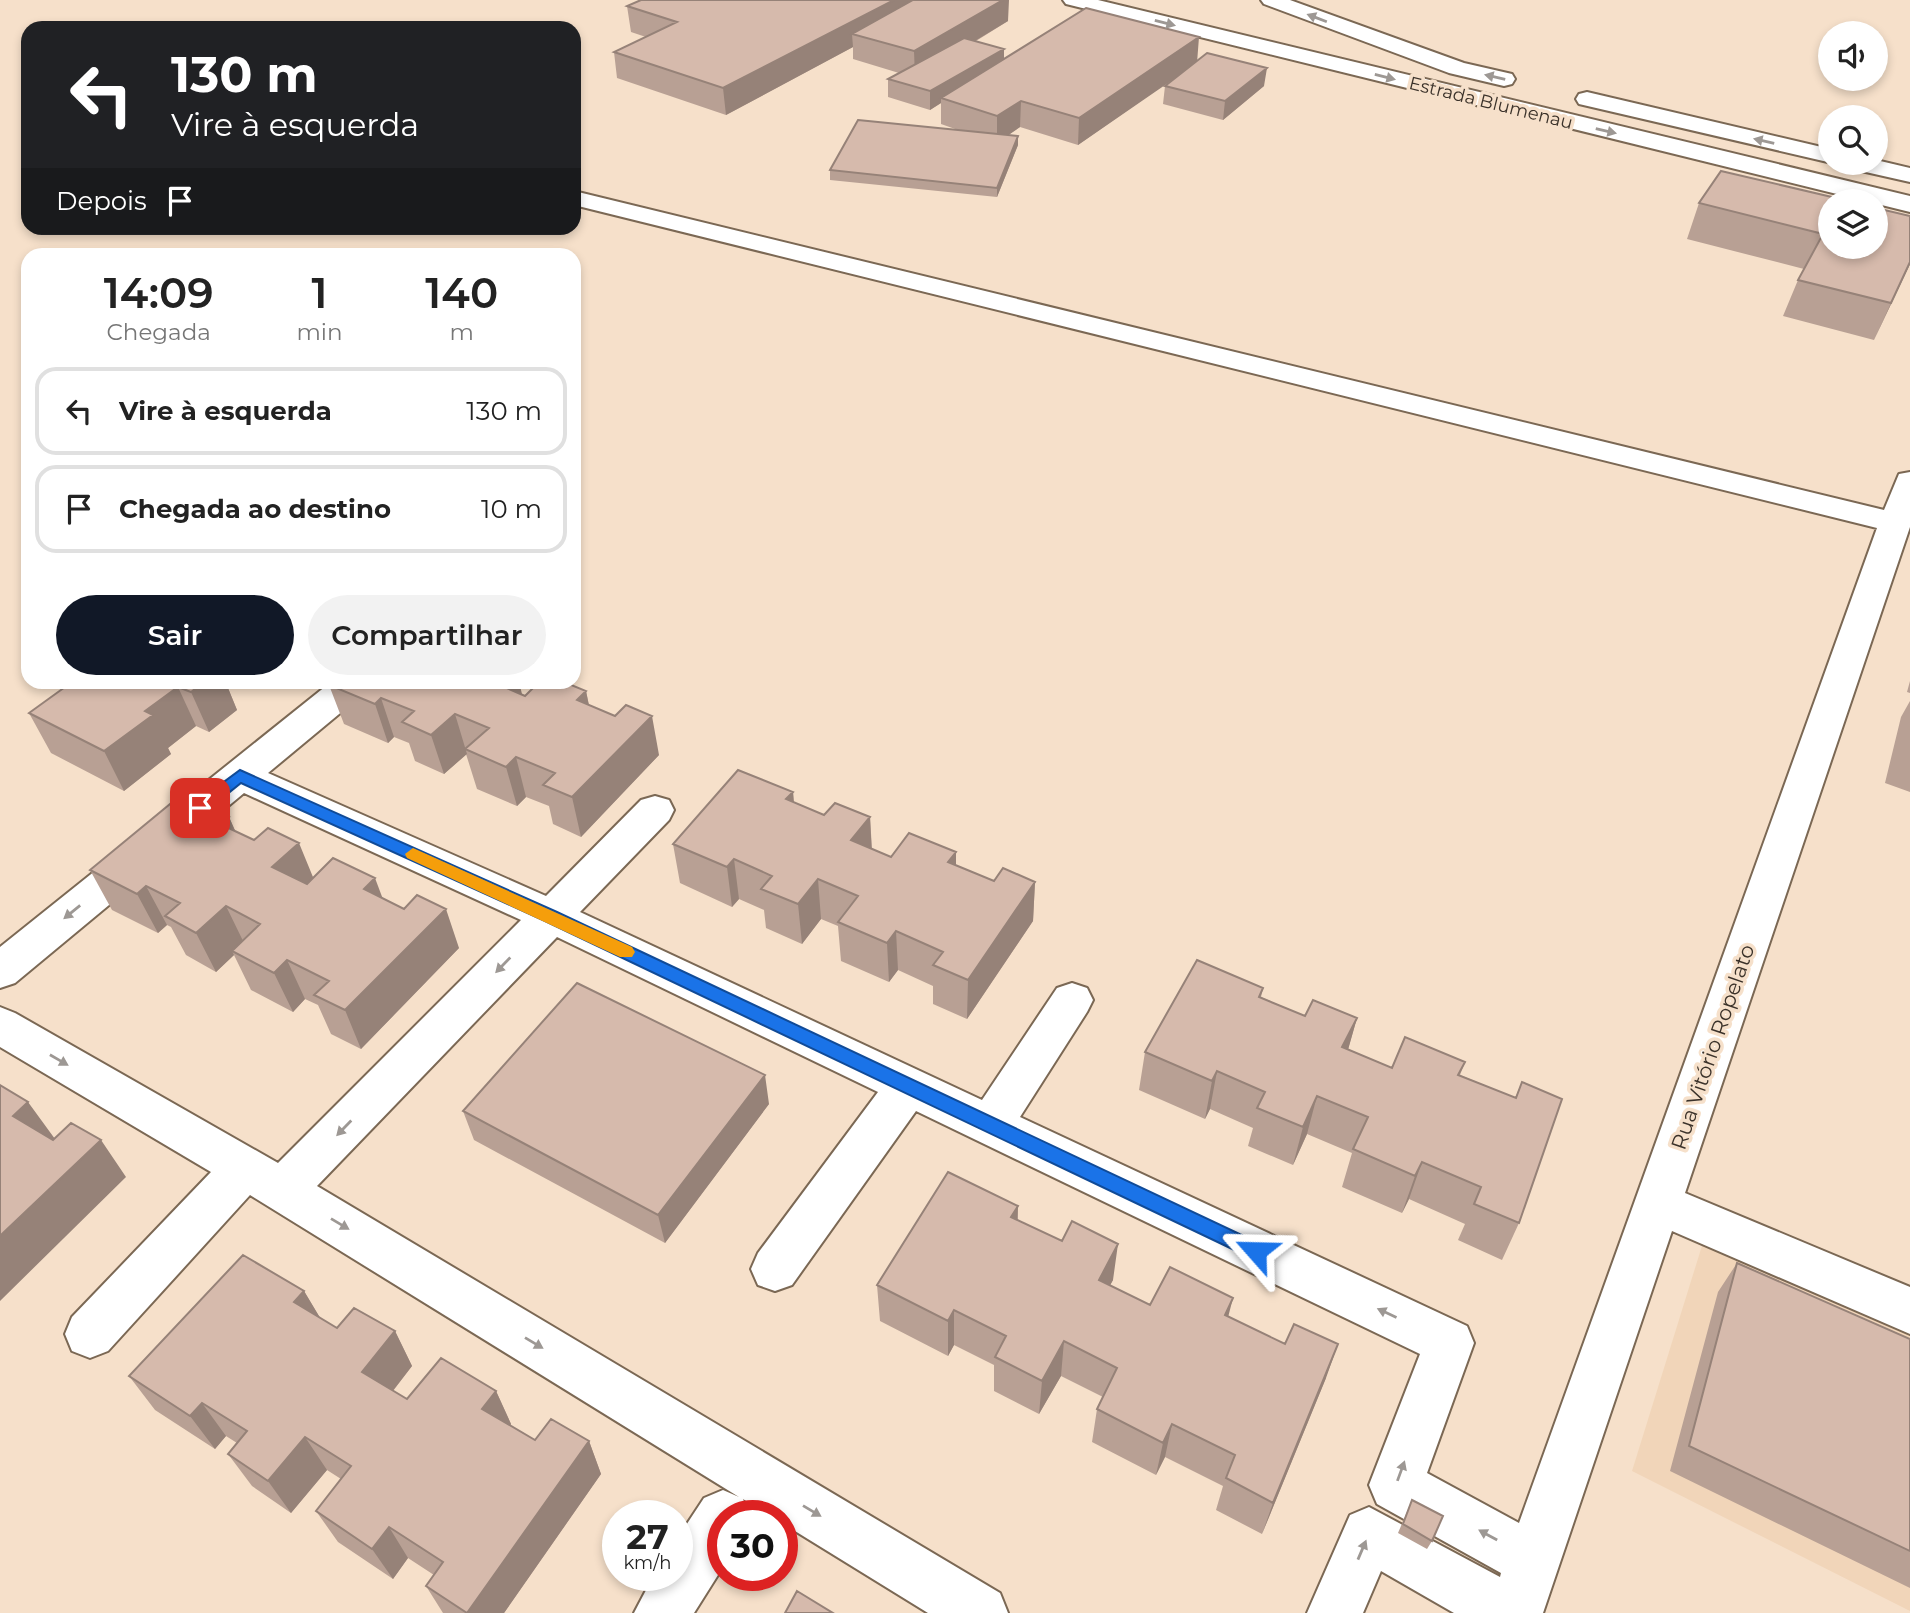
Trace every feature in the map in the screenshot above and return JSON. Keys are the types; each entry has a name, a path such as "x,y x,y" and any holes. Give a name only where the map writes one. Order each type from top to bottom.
{"street":[{"name":"Estrada Blumenau","path":"1073,0 1106,3 1910,204"},
{"name":"Estrada Blumenau","path":"1271,0 1457,68 1524,84"},
{"name":"Estrada Blumenau","path":"1564,93 1818,153"},
{"path":"1888,170 1910,175"},
{"path":"581,200 1896,523"},
{"name":"Rua Vitório Ropelato","path":"1512,1613 1533,1560 1910,481"},
{"path":"0,971 346,689"},
{"path":"240,776 551,916 1449,1343 1396,1485 1533,1560"},
{"path":"90,1334 551,916 655,810"},
{"path":"990,1125 1072,1000"},
{"path":"0,1025 264,1179 729,1500"},
{"path":"775,1269 909,1086"},
{"path":"1658,1203 1910,1311"},
{"path":"798,1532 980,1613"},
{"path":"1335,1613 1369,1534 1512,1613"},
{"path":"662,1613 707,1542"}],"shaded area":[{"path":"1705,1236 1910,1328 1910,1611 1632,1471"}],"building":[{"path":"641,0 894,0 723,88 614,52 677,22 627,6"},
{"path":"913,0 1003,0 914,51 852,34"},
{"path":"1086,8 1199,37 1079,118 1021,101 997,116 941,98"},
{"path":"964,38 1004,49 930,91 888,79"},
{"path":"1207,53 1267,68 1225,101 1165,86"},
{"path":"858,120 1018,136 997,188 830,170"},
{"path":"1721,171 1818,194 1818,233 1699,203"},
{"path":"1888,211 1910,216 1910,262 1891,303 1798,280 1818,243 1818,259 1888,259"},
{"path":"62,689 175,689 145,711 153,715 104,751 29,713"},
{"path":"339,689 509,689 525,696 532,689 581,689 586,691 577,700 615,716 626,705 652,716 572,797 543,785 555,773 516,757 506,767 465,749 489,728 455,714 431,735 402,722 414,711 381,698 375,704"},
{"path":"738,770 793,792 786,799 824,815 835,803 870,817 851,840 891,857 909,833 956,852 948,862 994,881 1003,868 1035,882 968,980 933,965 943,952 896,931 887,943 838,922 858,896 818,879 798,904 761,889 772,876 734,859 727,867 673,844"},
{"path":"181,795 229,817 220,824 254,840 268,828 299,843 272,867 307,884 333,858 375,878 364,889 404,909 417,895 446,909 345,1010 314,995 329,981 287,960 274,973 232,951 260,924 226,906 196,933 165,916 180,903 146,886 137,894 90,870"},
{"path":"1197,960 1263,988 1259,997 1305,1016 1313,1000 1357,1018 1342,1047 1392,1068 1405,1037 1465,1062 1458,1075 1516,1098 1522,1082 1562,1099 1519,1223 1474,1204 1481,1187 1422,1162 1415,1176 1353,1149 1368,1117 1317,1096 1303,1127 1257,1108 1265,1092 1217,1071 1212,1081 1145,1052"},
{"path":"577,983 765,1075 658,1215 463,1111"},
{"path":"0,1085 28,1102 13,1116 53,1140 71,1123 101,1140 0,1236"},
{"path":"948,1172 1018,1206 1011,1217 1062,1241 1072,1221 1118,1244 1099,1280 1150,1305 1170,1267 1233,1298 1225,1315 1285,1344 1294,1324 1338,1344 1273,1503 1226,1478 1235,1455 1172,1424 1163,1443 1097,1409 1117,1368 1064,1341 1042,1381 995,1357 1006,1336 954,1310 948,1321 877,1285"},
{"path":"243,1255 304,1291 294,1302 337,1328 354,1308 395,1331 362,1372 407,1399 441,1358 496,1391 482,1409 535,1440 551,1419 589,1441 467,1613 426,1586 443,1562 389,1527 372,1549 316,1511 351,1466 305,1437 268,1481 228,1454 247,1431 202,1403 190,1416 129,1376"},
{"path":"1737,1263 1910,1339 1910,1551 1689,1446"},
{"path":"1412,1500 1443,1516 1432,1541 1403,1524"},
{"path":"797,1591 833,1613 785,1613"}],"slow traffic":[{"path":"413,854 626,952"}],"route":[{"path":"200,808 240,776 551,916 1256,1251"}]}
